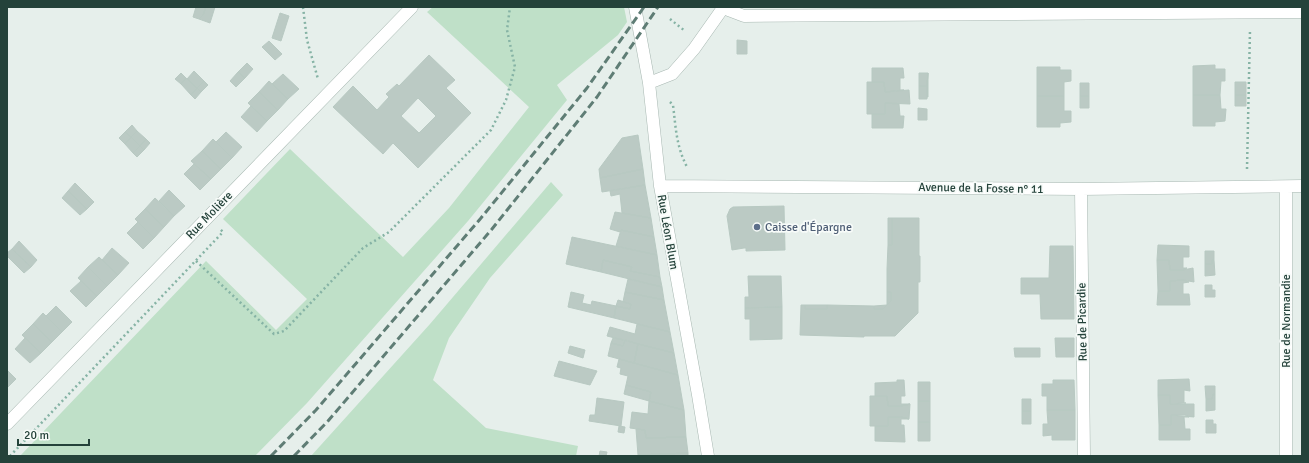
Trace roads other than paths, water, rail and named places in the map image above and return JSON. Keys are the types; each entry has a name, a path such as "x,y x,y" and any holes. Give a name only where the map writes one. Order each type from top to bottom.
{"street":[{"name":"Rue Molière","path":"7,424 412,7"},
{"name":"Rue Léon Blum","path":"635,7 649,83 660,186 708,456"},
{"path":"649,83 672,74 694,49 723,7 744,16 1302,12"},
{"name":"Avenue de la Fosse n° 11","path":"660,186 1081,189 1302,186"},
{"name":"Rue de Normandie","path":"1286,187 1286,456"},
{"name":"Rue de Picardie","path":"1081,189 1084,456"}],"railway":[{"path":"271,456 316,410 481,218 587,88 644,7"},
{"path":"294,456 328,421 492,229 597,97 658,7"}],"place":[{"name":"Caisse d'Épargne","path":"757,227"}]}
